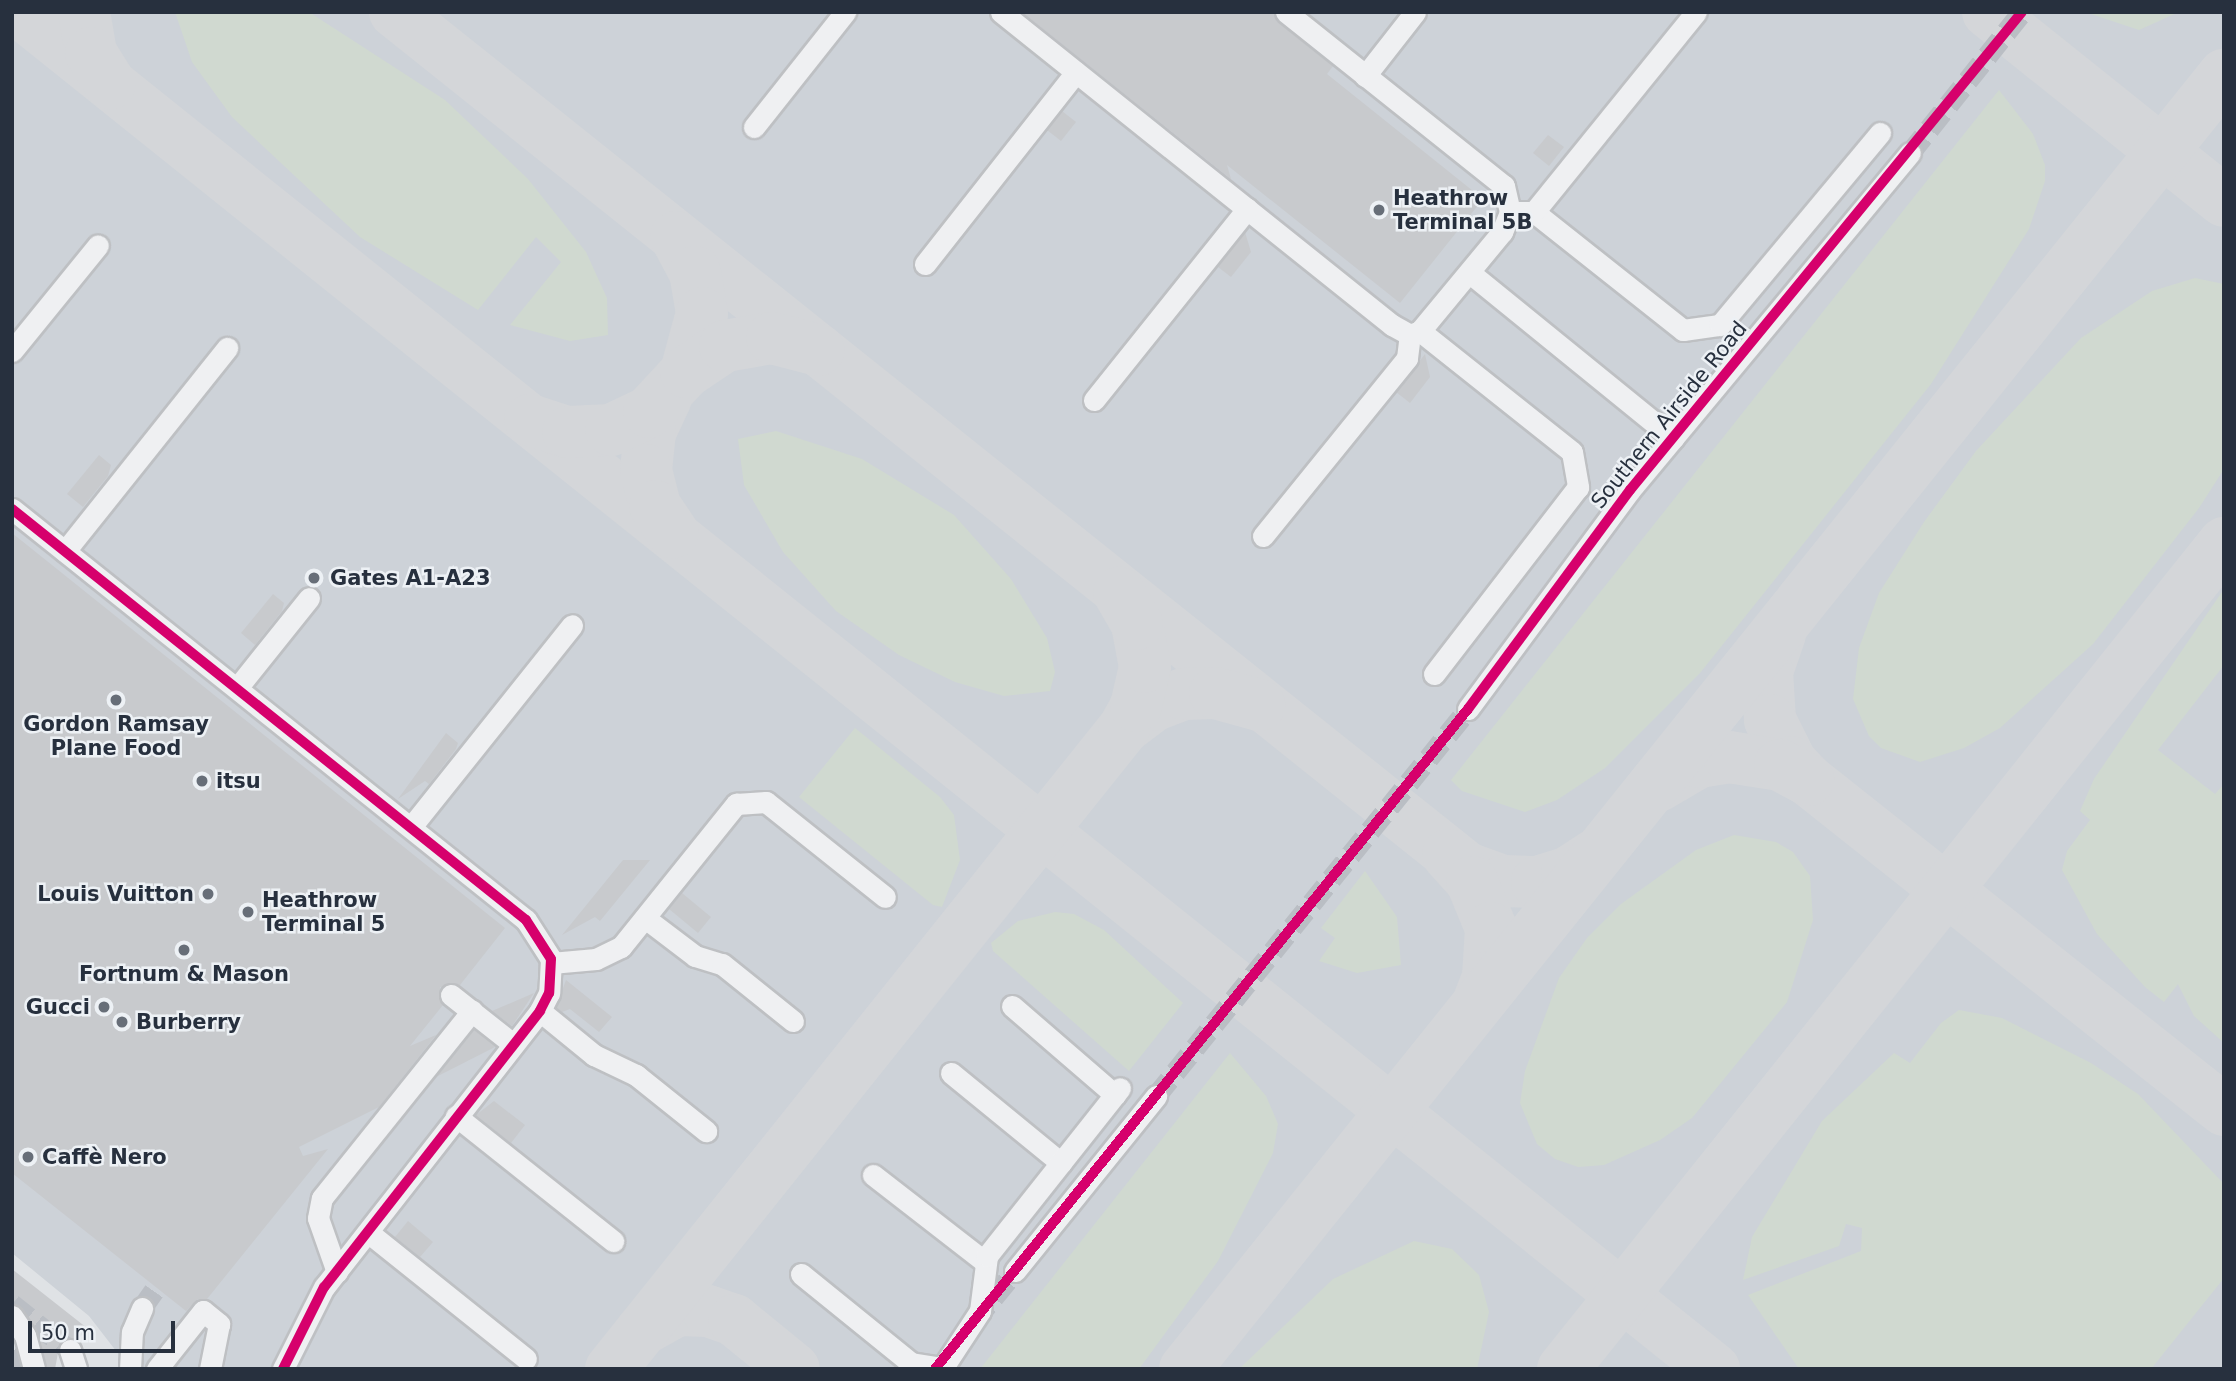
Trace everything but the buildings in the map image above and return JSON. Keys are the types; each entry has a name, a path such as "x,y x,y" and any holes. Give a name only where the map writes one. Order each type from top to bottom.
{"street":[{"path":"754,127 845,12"},
{"path":"1002,12 1247,209 1572,452 1578,487 1434,674"},
{"path":"1263,536 1407,358 1415,333 1470,273 1502,232 1510,212 1504,186 1286,12"},
{"path":"1365,76 1415,12"},
{"path":"1534,212 1696,12"},
{"path":"925,264 1076,72"},
{"path":"1510,212 1534,212 1682,330 1720,325 1880,133"},
{"name":"Southern Airside Road","path":"1468,709 1673,438 1910,153"},
{"path":"1094,400 1247,209"},
{"path":"12,351 98,245"},
{"path":"1470,273 1673,438"},
{"path":"65,551 227,348"},
{"path":"12,509 532,925 551,963 550,993 540,1011 456,1116 310,1308 283,1369"},
{"path":"237,688 309,598"},
{"path":"411,827 572,625"},
{"path":"551,963 612,954 645,918 736,804 766,802 885,898"},
{"path":"645,918 695,956 722,964 793,1021"},
{"path":"451,995 513,1044"},
{"path":"801,1274 911,1363 943,1368 980,1311 985,1262 1117,1091 1012,1006"},
{"path":"337,1272 318,1218 322,1198 472,1011"},
{"path":"540,1011 594,1055 636,1075 706,1131"},
{"path":"951,1073 1061,1163"},
{"path":"1015,1272 1156,1096"},
{"path":"456,1116 613,1241"},
{"path":"873,1175 985,1262"},
{"path":"369,1233 526,1359"},
{"path":"130,1369 132,1332 142,1308"},
{"path":"157,1369 203,1311 219,1324 210,1369"},
{"path":"12,1316 25,1335 32,1369 12,1364"}],"shaded area":[{"path":"12,12 2224,12 2224,1369 130,1369 89,1316 12,1253"},
{"path":"175,12 312,14 445,100 528,179 586,252 607,298 608,335 570,341 510,325 561,262 536,237 478,310 360,237 232,117 192,62"},
{"path":"2085,12 2179,12 2139,30"},
{"path":"1999,90 2033,134 2045,165 2045,181 2029,229 1931,384 1700,673 1605,768 1557,800 1525,812 1462,791 1451,780"},
{"path":"2195,278 2224,284 2224,469 2199,508 2093,644 2000,728 1964,748 1920,762 1881,748 1869,736 1853,699 1859,648 1879,593 1924,522 1976,451 2081,338 2152,291"},
{"path":"776,431 862,459 954,515 1011,579 1047,638 1055,672 1050,691 1004,696 955,682 899,655 836,611 783,552 744,485 738,439"},
{"path":"2224,589 2224,665 2158,750 2215,794 2224,784 2224,1043 2194,1016 2178,984 2164,1002 2145,987 2097,934 2062,870 2067,851 2090,820 2080,811 2094,779"},
{"path":"855,728 940,797 954,815 960,860 942,907 933,905 799,797"},
{"path":"1734,835 1776,842 1793,852 1810,876 1813,920 1787,1002 1692,1118 1660,1140 1604,1165 1578,1167 1555,1159 1537,1144 1520,1103 1525,1071 1559,978 1587,938 1621,904 1696,850"},
{"path":"1365,871 1397,917 1401,965 1357,973 1319,961 1335,938 1321,928"},
{"path":"1055,912 1074,914 1104,930 1183,1003 1129,1071 993,951 991,943 1018,921"},
{"path":"1959,1010 2002,1018 2091,1063 2138,1094 2224,1184 2224,1278 2151,1369 1799,1369 1748,1295 1861,1251 1862,1228 1846,1224 1839,1246 1743,1280 1752,1237 1822,1121 1894,1053 1910,1063 1941,1023"},
{"path":"1230,1053 1266,1096 1278,1124 1273,1153 1218,1261 1139,1369 980,1369"},
{"path":"1414,1241 1452,1249 1479,1275 1489,1312 1477,1369 1239,1369 1333,1279"}],"taxiway":[{"path":"20,12 1714,1369"},
{"path":"84,12 91,53 110,83"},
{"path":"395,12 1467,868 1503,881 1537,882 1567,873 1595,855"},
{"path":"1988,12 2224,201"},
{"path":"1185,1369 2224,75"},
{"path":"676,237 695,272 702,313 686,372"},
{"path":"530,420 568,432 611,430 649,412 686,372 725,346 772,338 818,350"},
{"path":"666,398 650,432 646,470 655,506 673,533"},
{"path":"1563,1369 2224,543"},
{"path":"611,1369 1124,728 1136,706 1145,667 1137,624 1119,593"},
{"path":"1780,634 1767,671 1770,720 1791,762 1808,780 2224,1110"},
{"path":"1124,728 1155,705 1184,694 1215,693 1259,705"},
{"path":"1658,786 1699,762 1729,757 1780,765 1808,780"},
{"path":"1448,855 1472,882 1491,928 1488,977 1479,1001"},
{"path":"642,1330 678,1310 708,1311 734,1320 794,1369"}],"tunnel":[{"path":"1910,153 2022,12"},
{"path":"1156,1096 1468,709"},
{"path":"974,1321 1015,1271"},
{"path":"142,1308 154,1291"},
{"path":"12,1304 70,1350"},
{"path":"12,1352 32,1369"}],"cycle path":[{"path":"935,1369 1468,709 1630,490 2022,12"},
{"path":"12,509 526,920 551,959 549,993 540,1011 324,1287 283,1369"}],"place":[{"name":"Heathrow Terminal 5B","path":"1379,210"},
{"name":"Gates A1-A23","path":"314,578"},
{"name":"Gordon Ramsay Plane Food","path":"116,700"},
{"name":"itsu","path":"202,781"},
{"name":"Louis Vuitton","path":"208,894"},
{"name":"Heathrow Terminal 5","path":"248,912"},
{"name":"Fortnum & Mason","path":"184,950"},
{"name":"Gucci","path":"104,1007"},
{"name":"Burberry","path":"122,1022"},
{"name":"Caffè Nero","path":"28,1157"}]}
